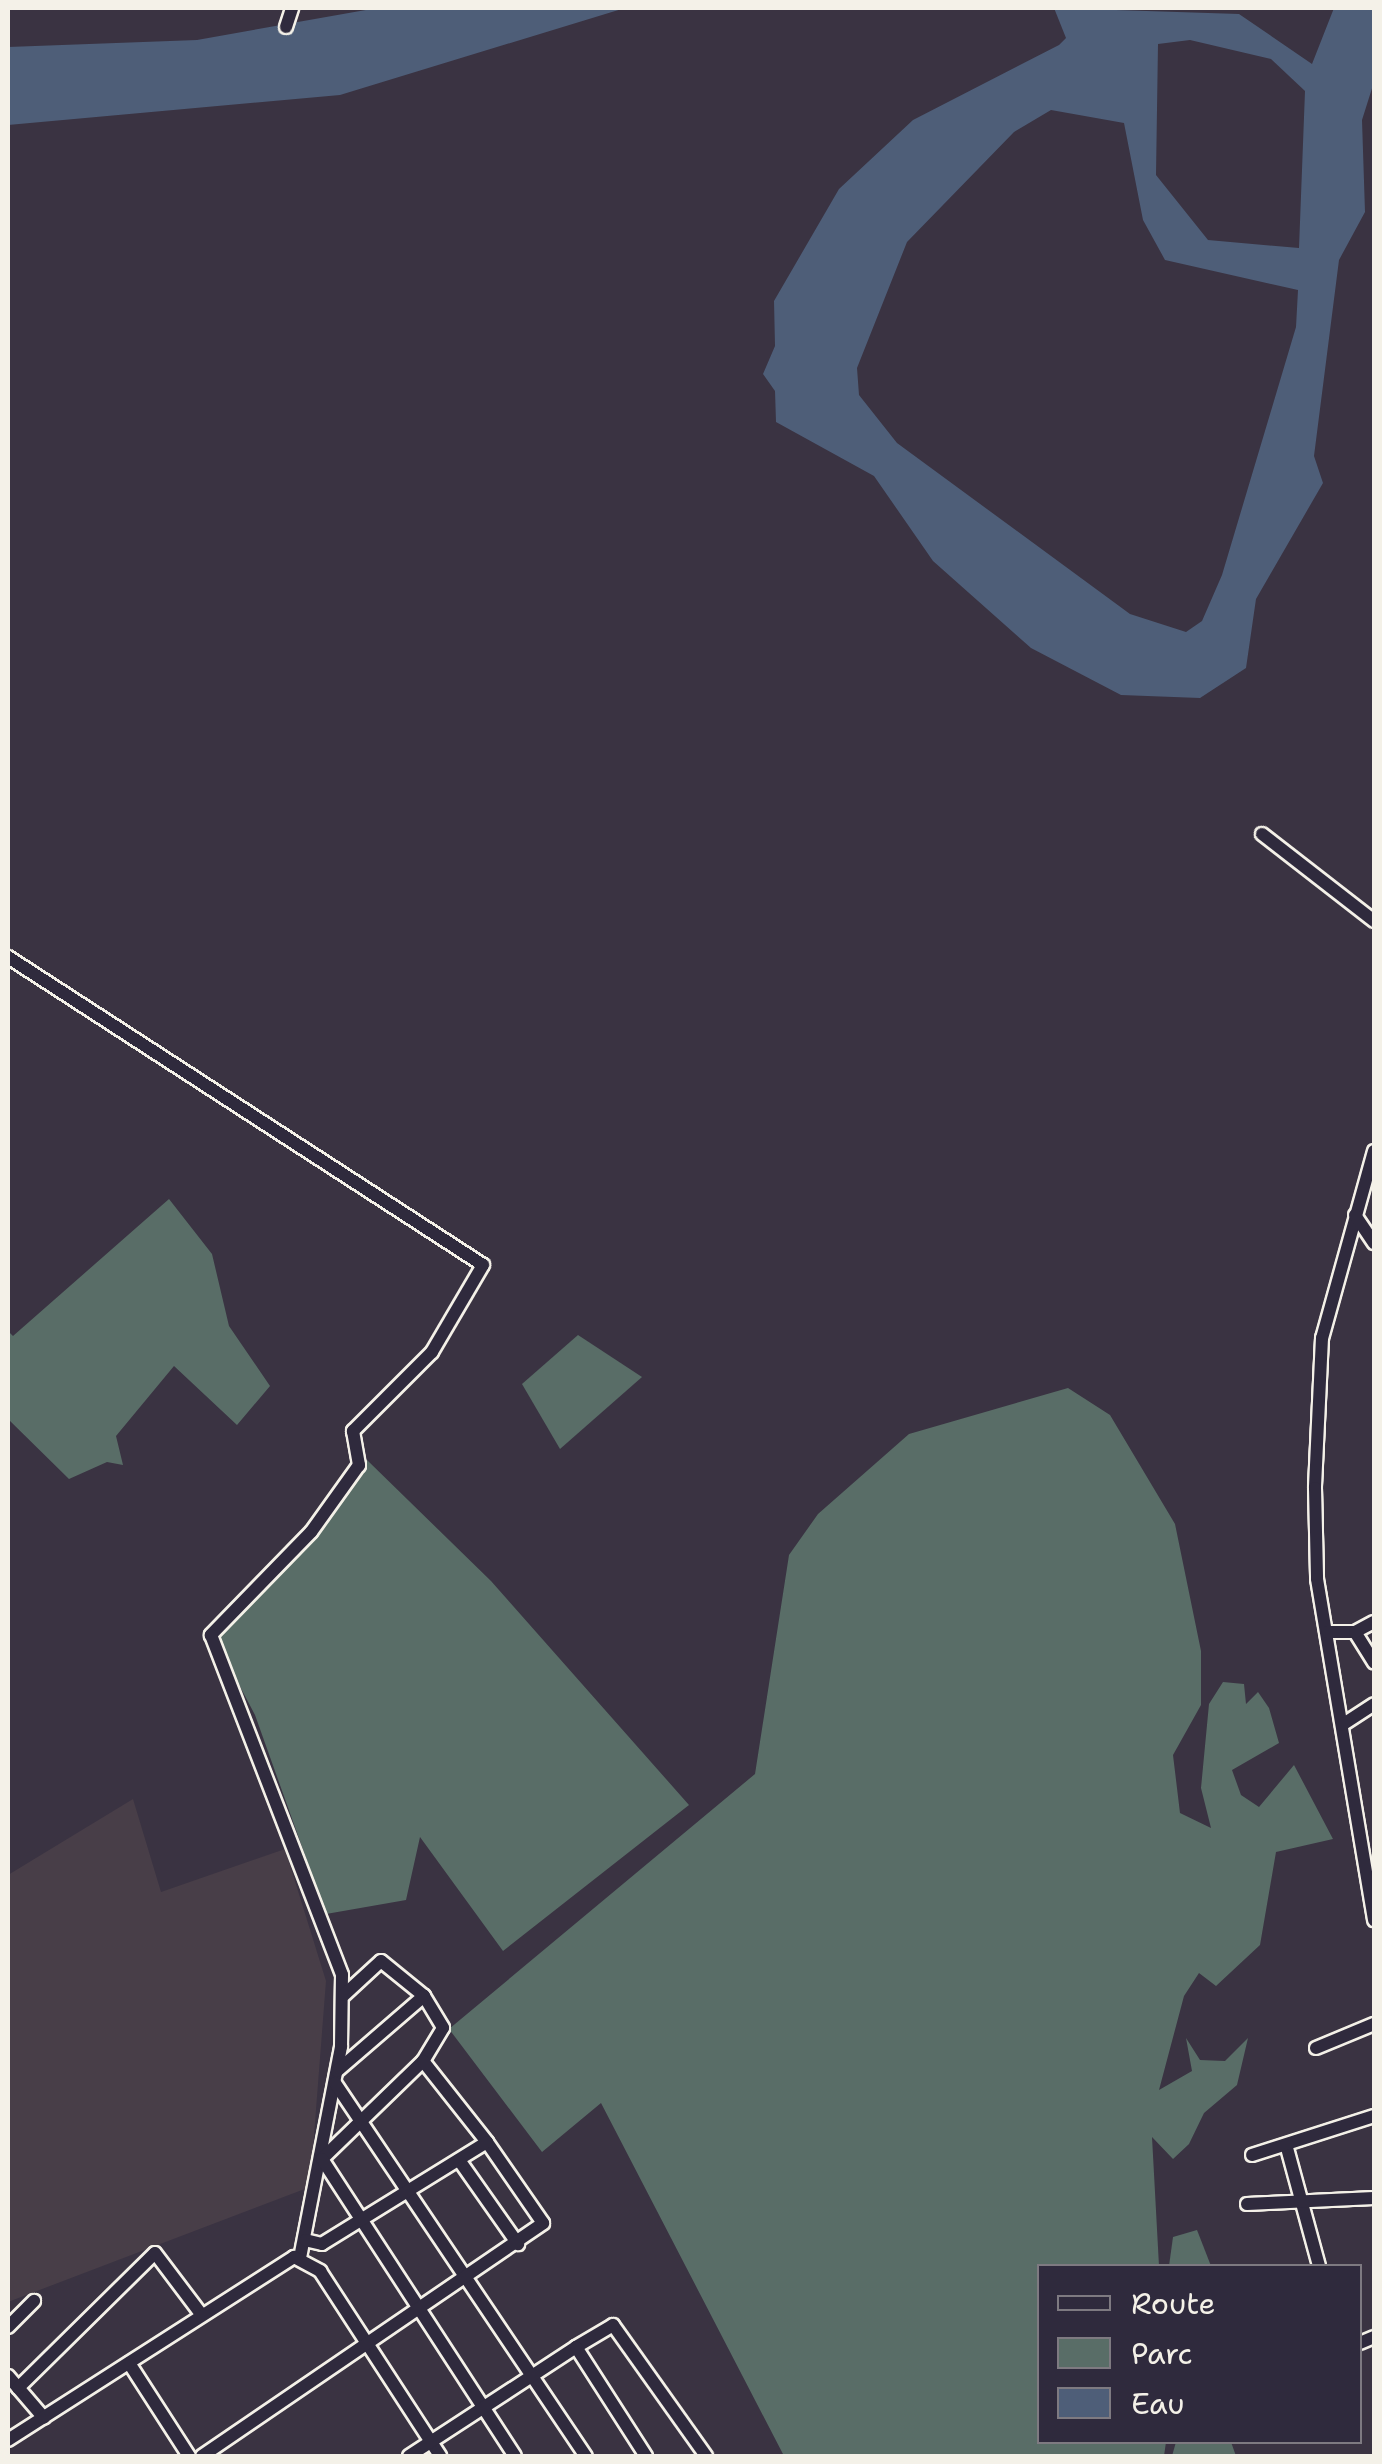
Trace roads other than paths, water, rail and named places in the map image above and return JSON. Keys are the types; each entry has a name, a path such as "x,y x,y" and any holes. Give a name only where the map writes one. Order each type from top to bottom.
{"street":[{"path":"286,28 292,8"},
{"path":"1262,834 1374,921"},
{"path":"8,956 483,1264 432,1352 354,1431 359,1467 304,1540 211,1635 321,1911 344,1995 336,2077 300,2258 202,2314 8,2440"},
{"path":"1374,1150 1317,1385 1316,1562 1342,1726 1368,1825 1374,1916"},
{"path":"1355,1216 1374,1243"},
{"path":"1327,1632 1354,1632 1374,1622"},
{"path":"1354,1632 1374,1664"},
{"path":"1342,1726 1374,1704"},
{"path":"322,2159 424,2061 443,2028 424,1996 381,1961 344,1995"},
{"path":"336,2077 424,1996"},
{"path":"1316,2048 1374,2024"},
{"path":"202,2456 470,2279 543,2220 424,2061"},
{"path":"336,2077 586,2456"},
{"path":"1252,2155 1287,2148 1374,2116"},
{"path":"305,2240 320,2244 361,2222 486,2142"},
{"path":"1287,2148 1319,2264"},
{"path":"322,2159 515,2456"},
{"path":"459,2160 518,2244"},
{"path":"1247,2204 1374,2198"},
{"path":"18,2388 156,2253 202,2314"},
{"path":"300,2258 320,2272 440,2456"},
{"path":"8,2327 34,2302"},
{"path":"408,2456 614,2325 706,2456"},
{"path":"576,2347 646,2456"},
{"path":"129,2363 189,2456"},
{"path":"8,2376 44,2418"}],"water":[{"path":"377,8 625,8 340,95 8,125 8,47 197,40"},
{"path":"1054,8 1239,14 1312,64 1334,8 1374,8 1374,82 1362,120 1365,212 1339,260 1314,456 1323,483 1256,599 1246,668 1200,698 1121,695 1031,648 933,561 874,476 776,422 775,391 763,374 775,346 774,301 839,189 913,120 1066,38","holes":["1190,40 1271,59 1305,91 1299,248 1208,240 1156,175 1158,44","1051,110 1124,123 1143,220 1165,260 1298,290 1296,327 1222,575 1202,621 1186,632 1130,614 897,443 859,395 857,368 907,242 1014,132"]}]}
